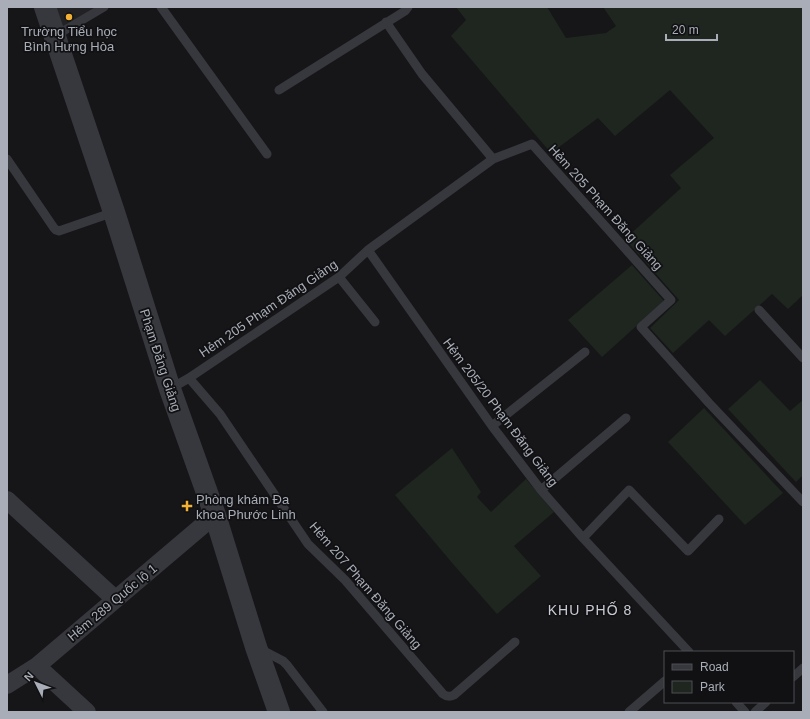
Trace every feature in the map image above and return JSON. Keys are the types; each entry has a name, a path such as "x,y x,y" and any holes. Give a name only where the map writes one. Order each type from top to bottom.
{"street":[{"name":"Phạm Đăng Giảng","path":"45,7 114,212 170,389 215,515 278,712"},
{"path":"7,500 115,599"},
{"name":"Hẻm 289 Quốc lộ 1","path":"7,685 37,666 215,515"},
{"path":"37,666 87,712"}],"lane":[{"path":"55,36 104,7"},
{"path":"161,7 267,154"},
{"path":"279,90 405,11 408,7"},
{"path":"386,22 422,74 493,159"},
{"name":"Hẻm 205 Phạm Đăng Giảng","path":"170,389 339,277 368,250 493,159 532,144 671,300 641,327 709,403 803,502"},
{"path":"7,159 56,230 59,231 114,212"},
{"name":"Hẻm 205/20 Phạm Đăng Giảng","path":"368,250 492,426 541,490 582,538 688,651"},
{"path":"339,277 375,322"},
{"path":"759,310 803,358"},
{"path":"492,426 585,352"},
{"name":"Hẻm 207 Phạm Đăng Giảng","path":"188,378 220,414 308,544 345,580 443,694 450,697 454,695 515,642"},
{"path":"541,490 626,418"},
{"path":"582,538 629,490 688,551 719,519"},
{"path":"256,647 283,661 323,712"},
{"path":"794,676 803,668"},
{"path":"635,710 664,682"},
{"path":"737,703 745,712"},
{"path":"755,712 765,703"}],"shaded area":[{"name":"Trường Tiểu học Bình Hưng Hòa","path":"56,7 95,7 63,28"}],"green space":[{"path":"456,7 547,7 566,38 606,33 616,26 603,7 803,7 803,295 788,309 772,294 725,336 709,320 673,353 650,328 679,300 625,239 681,188 670,175 714,138 670,90 615,136 598,118 551,153 451,36 466,20"},
{"path":"632,265 664,301 602,357 568,320"},
{"path":"760,380 790,411 803,400 803,475 796,482 728,409"},
{"path":"704,408 783,493 745,525 668,442"},
{"path":"452,448 481,492 477,497 491,512 526,479 554,512 514,546 541,576 497,614 395,495"}],"place":[{"name":"Trường Tiểu học Bình Hưng Hòa","path":"69,17"},
{"name":"Phòng khám Đa khoa Phước Linh","path":"187,506"}],"district":[{"name":"KHU PHỐ 8","path":"590,610"}]}
